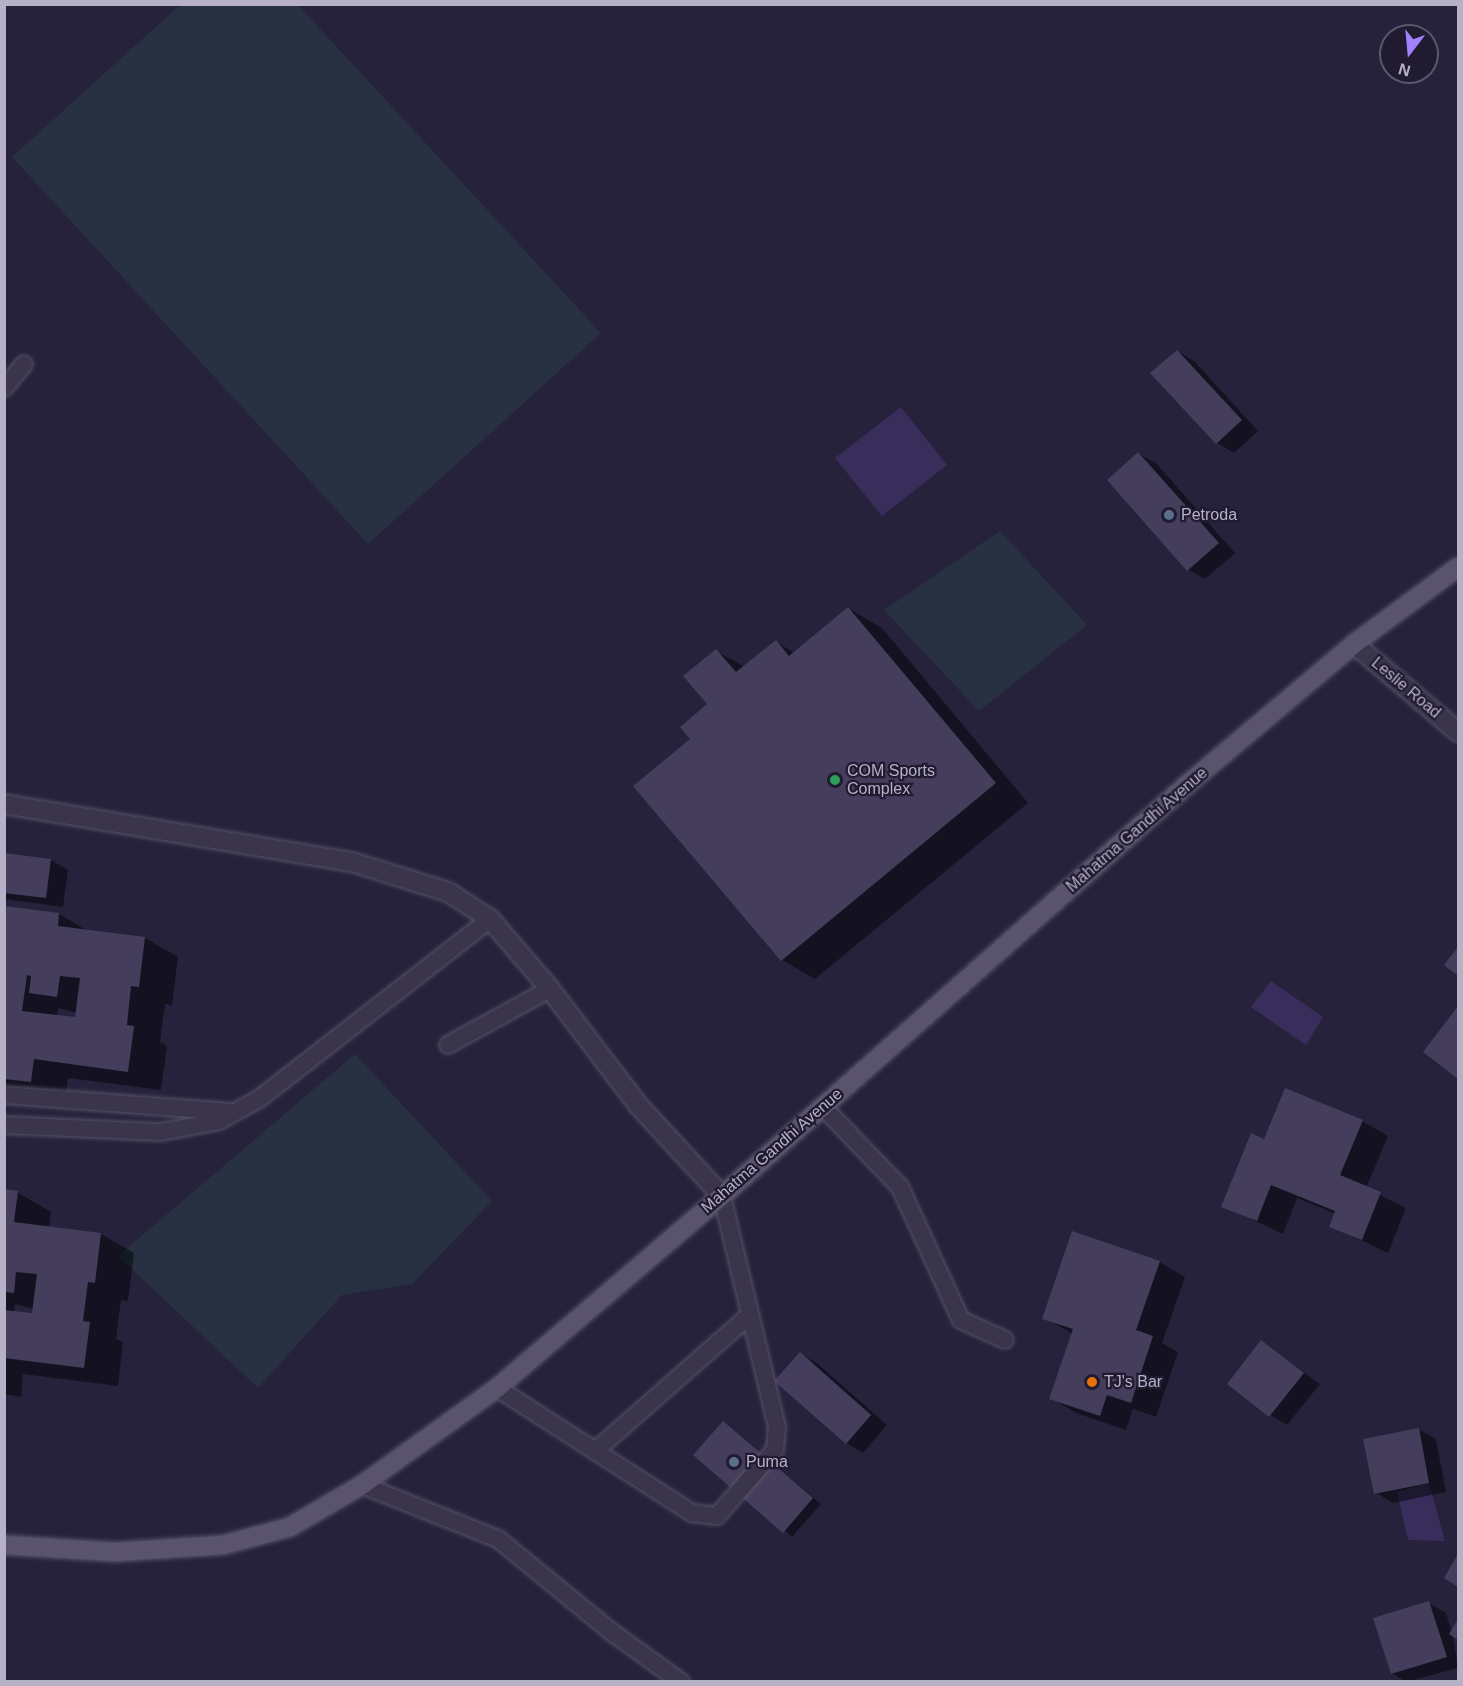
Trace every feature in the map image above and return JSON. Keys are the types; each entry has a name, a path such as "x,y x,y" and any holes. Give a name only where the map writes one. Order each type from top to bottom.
{"main road":[{"name":"Mahatma Gandhi Avenue","path":"4,1545 115,1552 223,1545 290,1527 362,1485 497,1388 722,1196 1189,783 1354,644 1458,567"}],"street":[{"name":"Leslie Road","path":"1354,644 1458,732"},
{"path":"4,804 352,862 448,891 490,919 550,989 638,1105 722,1196"}],"lane":[{"path":"4,388 24,364"},
{"path":"4,1125 161,1132 219,1121 259,1099 490,919"},
{"path":"448,1045 550,989"},
{"path":"4,1095 234,1113"},
{"path":"823,1107 900,1187 962,1320 1005,1340"},
{"path":"497,1388 692,1513 717,1516 775,1450 777,1427 722,1196"},
{"path":"595,1450 750,1315"},
{"path":"362,1485 498,1539 613,1633 681,1682"}],"shaded area":[{"path":"180,5 298,5 601,333 368,544 12,157"},
{"path":"901,407 947,465 882,516 835,458"},
{"path":"1000,531 1087,625 979,711 884,610"},
{"path":"1271,981 1323,1017 1306,1045 1251,1007"},
{"path":"355,1054 492,1201 412,1284 342,1295 258,1388 118,1256"},
{"path":"1429,1483 1445,1541 1408,1540 1397,1492"}],"building":[{"path":"1177,350 1242,420 1216,444 1150,373"},
{"path":"1138,452 1219,543 1187,571 1107,480"},
{"path":"848,607 996,783 781,961 633,786 690,739 680,727 707,704 683,676 716,649 736,672 776,640 789,656"},
{"path":"4,853 51,859 46,898 4,893"},
{"path":"4,906 59,913 58,926 145,937 139,987 131,986 127,1025 134,1026 128,1072 34,1059 31,1082 4,1079","holes":["27,975 31,976 29,993 57,997 60,976 80,978 75,1017 22,1011"]},
{"path":"1458,947 1458,976 1444,965"},
{"path":"1458,1006 1458,1079 1423,1052"},
{"path":"1285,1088 1363,1120 1340,1175 1381,1192 1362,1240 1329,1227 1335,1211 1271,1185 1257,1221 1221,1207 1251,1133 1264,1139"},
{"path":"4,1189 18,1191 14,1222 101,1233 95,1283 88,1282 83,1321 90,1322 84,1368 4,1358 4,1310 32,1313 37,1274 16,1272 14,1293 4,1292"},
{"path":"1072,1231 1160,1261 1136,1330 1153,1336 1131,1403 1107,1395 1100,1416 1049,1399 1073,1329 1042,1319"},
{"path":"1261,1340 1304,1373 1269,1417 1227,1384"},
{"path":"800,1352 871,1415 846,1444 774,1381"},
{"path":"723,1421 813,1498 783,1533 693,1455"},
{"path":"1419,1428 1429,1483 1374,1494 1363,1439"},
{"path":"1458,1554 1458,1587 1444,1578"},
{"path":"1429,1601 1447,1657 1391,1674 1373,1618"},
{"path":"1458,1619 1458,1640 1449,1634"}],"place":[{"name":"Petroda","path":"1169,515"},
{"name":"COM Sports Complex","path":"835,780"},
{"name":"TJ's Bar","path":"1092,1382"},
{"name":"Puma","path":"734,1462"}]}
